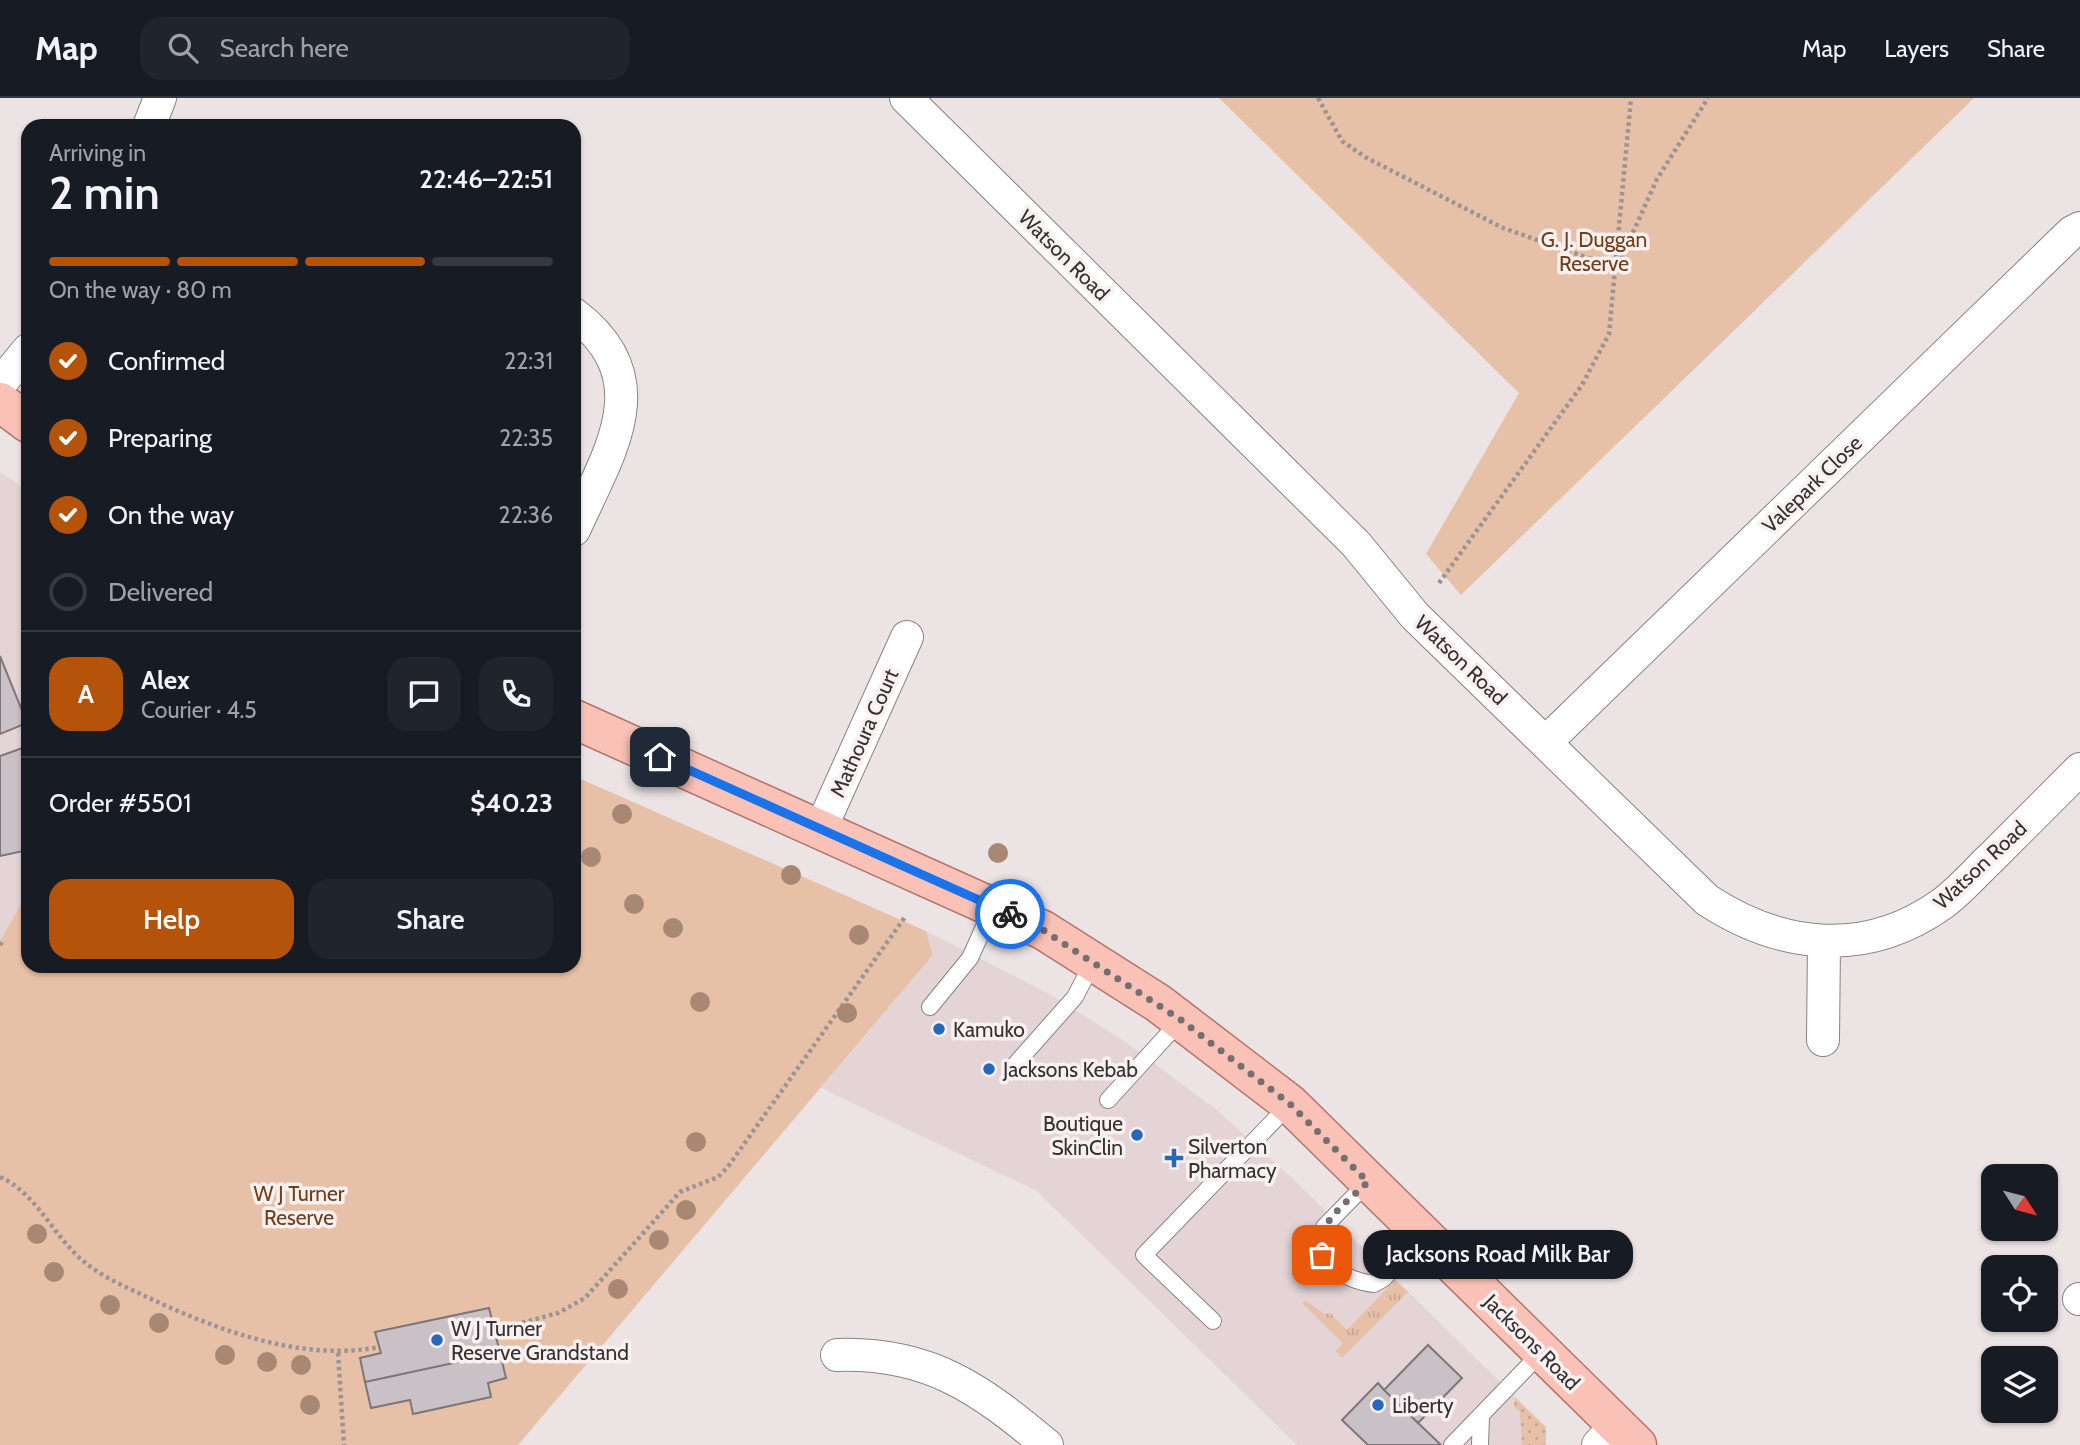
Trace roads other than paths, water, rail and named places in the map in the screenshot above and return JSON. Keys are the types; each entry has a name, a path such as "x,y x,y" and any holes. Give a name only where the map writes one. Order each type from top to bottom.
{"main road":[{"name":"Jacksons Road","path":"581,722 1043,930 1181,1020 1290,1104 1542,1352 1617,1438"}],"street":[{"path":"152,119 160,98"},
{"name":"Watson Road","path":"906,98 1356,544 1415,616 1707,900 1735,919 1767,932 1824,943 1896,929 1945,902 2080,769"},
{"name":"Valepark Close","path":"1546,742 2072,232 2080,228"},
{"path":"581,320 599,336 612,356 622,384 623,404 611,445 581,514"},
{"path":"0,384 21,359"},
{"name":"Mathoura Court","path":"821,828 907,638"},
{"path":"1823,1040 1824,943"},
{"path":"837,1355 886,1356 949,1376 987,1396 1047,1445"}],"lane":[{"path":"930,1007 970,958 993,907"},
{"path":"1013,1068 1075,997 1093,962"},
{"path":"1108,1100 1181,1020"},
{"path":"1213,1321 1144,1255 1290,1104"},
{"path":"1368,1182 1324,1227 1320,1236 1322,1255 1330,1264 1353,1279 1374,1284 1383,1279 1424,1236"},
{"path":"1451,1445 1542,1352"},
{"path":"1480,1445 1481,1416"}],"place":[{"name":"Kamuko","path":"939,1029"},
{"name":"Jacksons Kebab","path":"989,1069"},
{"name":"Boutique SkinClin","path":"1137,1135"},
{"name":"Silverton Pharmacy","path":"1174,1158"},
{"name":"Jacksons Road Milk Bar","path":"1322,1255"},
{"name":"W J Turner Reserve Grandstand","path":"437,1340"},
{"name":"Liberty","path":"1378,1405"}],"park label":[{"name":"G. J. Duggan Reserve","path":"1594,251"},
{"name":"W J Turner Reserve","path":"299,1205"}]}
